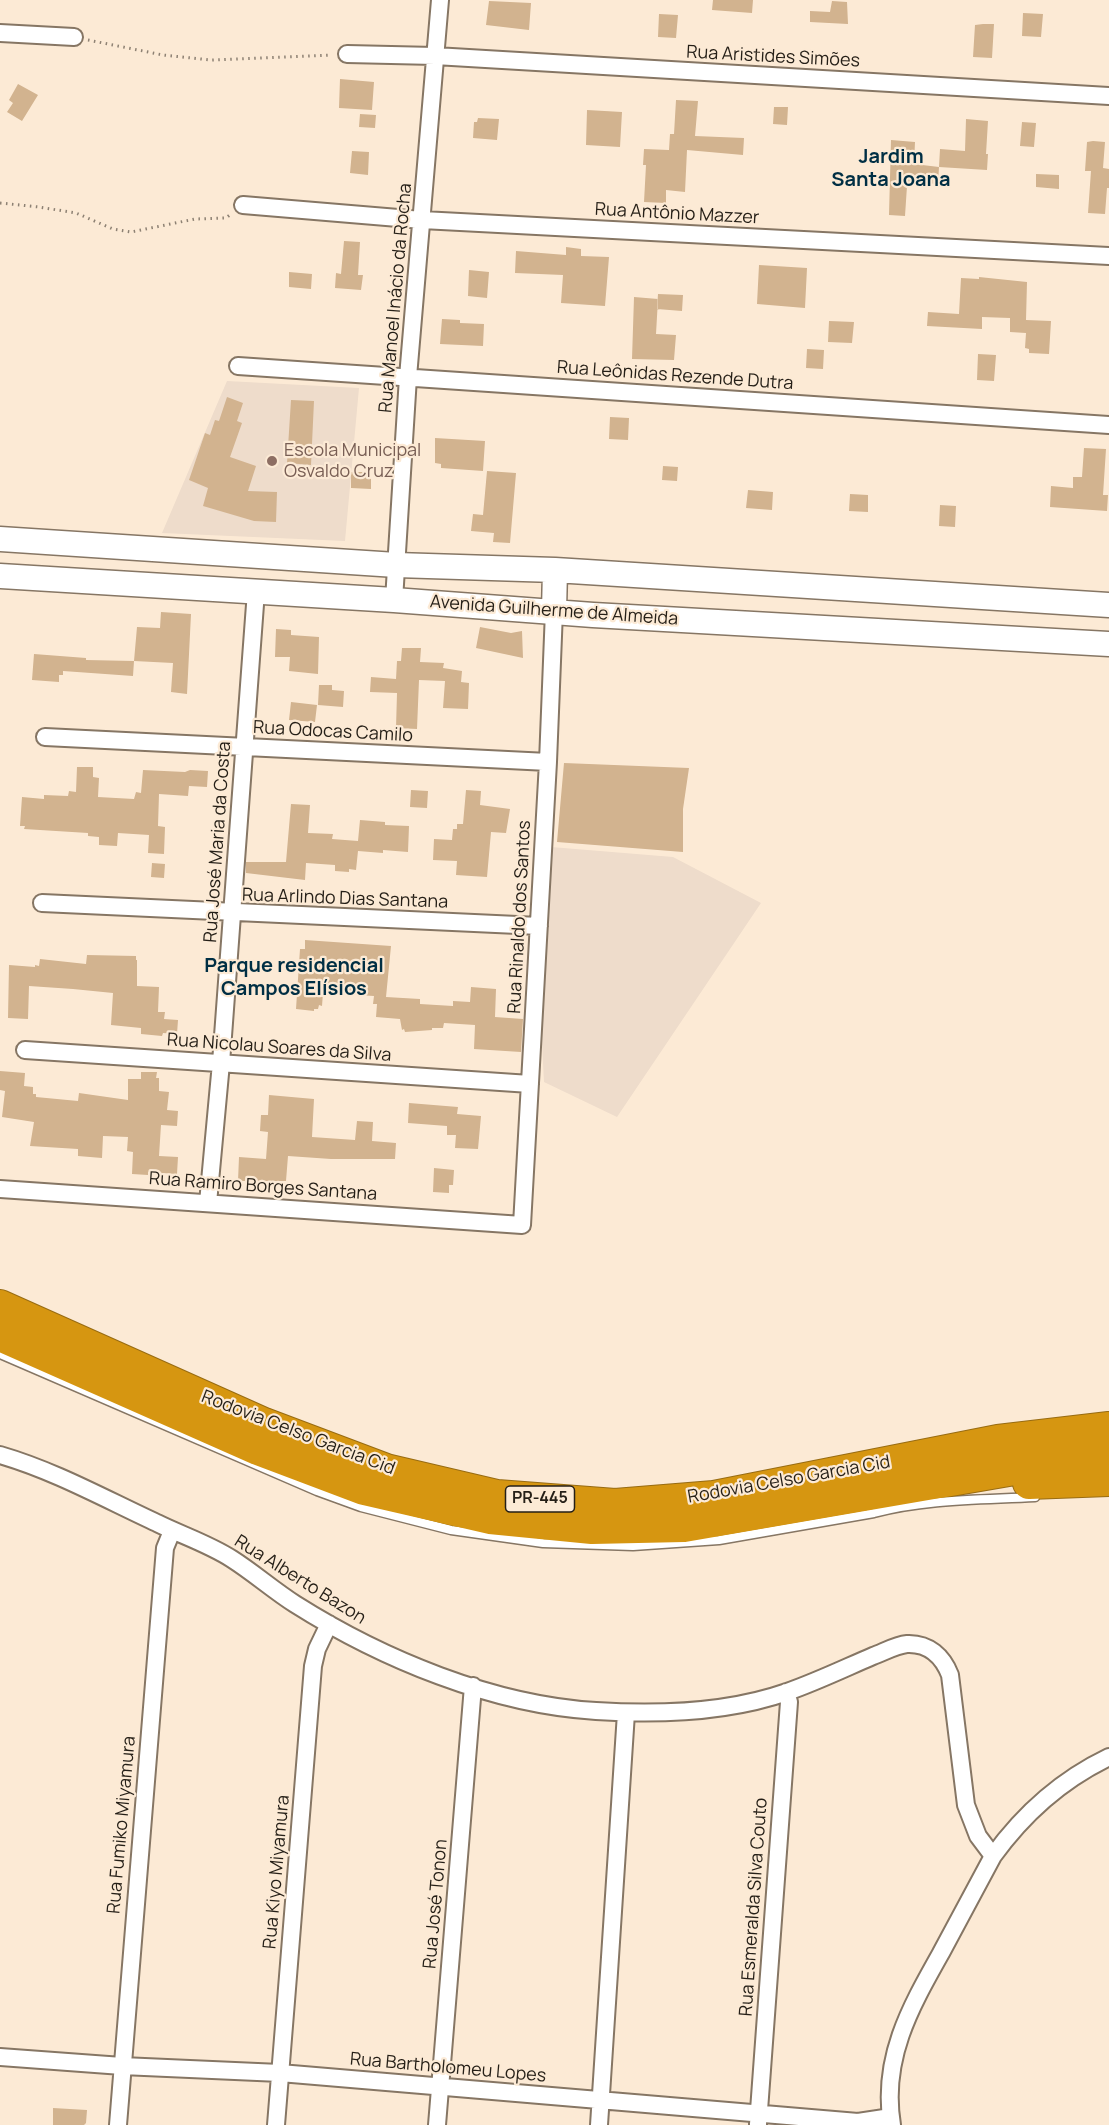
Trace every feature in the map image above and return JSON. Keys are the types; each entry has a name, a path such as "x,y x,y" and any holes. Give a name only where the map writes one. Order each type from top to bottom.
{"highway":[{"name":"Rodovia Celso Garcia Cid","path":"0,1306 264,1424 386,1470 497,1496 615,1505 714,1497 998,1441 1109,1428"},
{"name":"Rodovia Celso Garcia Cid","path":"0,1335 258,1449 364,1489 490,1518 592,1528 684,1526 1078,1458 1109,1460"},
{"path":"896,1489 1109,1480"}],"street":[{"name":"Rua Manoel Inácio da Rocha","path":"394,600 408,377 440,0"},
{"path":"0,33 74,37"},
{"name":"Rua Aristides Simões","path":"347,54 435,56 1109,96"},
{"name":"Rua Antônio Mazzer","path":"243,205 422,220 1109,256"},
{"name":"Rua Leônidas Rezende Dutra","path":"238,366 1109,425"},
{"name":"Avenida Guilherme de Almeida","path":"0,539 396,566 555,570 1109,604"},
{"path":"554,611 555,570"},
{"name":"Avenida Guilherme de Almeida","path":"0,576 1109,644"},
{"name":"Rua José Maria da Costa","path":"208,1203 221,1063 256,591"},
{"name":"Rua Rinaldo dos Santos","path":"522,1224 548,762 554,611"},
{"name":"Rua Odocas Camilo","path":"45,737 548,762"},
{"name":"Rua Arlindo Dias Santana","path":"42,903 539,926"},
{"name":"Rua Nicolau Soares da Silva","path":"25,1050 530,1084"},
{"name":"Rua Ramiro Borges Santana","path":"0,1189 522,1224"},
{"name":"Rua Alberto Bazon","path":"0,1455 50,1472 231,1558 279,1593 329,1624 403,1661 517,1699 553,1706 626,1713 690,1711 786,1692 900,1645 915,1644 930,1649 943,1660 950,1675 969,1815 978,1836 993,1856"},
{"name":"Rua Fumiko Miyamura","path":"118,2125 165,1548 172,1530"},
{"name":"Rua Kiyo Miyamura","path":"276,2125 313,1666 317,1649 329,1624"},
{"name":"Rua José Tonon","path":"438,2125 473,1686"},
{"name":"Rua Esmeralda Silva Couto","path":"758,2119 789,1702 786,1692"},
{"path":"599,2125 626,1713"},
{"path":"892,2121 890,2097 892,2067 906,2019 993,1856 1014,1829 1043,1799 1078,1774 1109,1757"},
{"name":"Rua Bartholomeu Lopes","path":"0,2057 122,2066 280,2073 440,2086 601,2100 758,2119 892,2121"}],"lane":[{"path":"0,1354 317,1491 406,1520 497,1538 590,1546 676,1544 719,1540 898,1507 1049,1496"}],"path":[{"path":"74,37 163,55 212,60 347,54"},
{"path":"0,203 76,213 113,229 131,232 195,219 226,218 243,205"}],"shaded area":[{"name":"Escola Municipal Osvaldo Cruz","path":"227,381 359,388 345,541 162,533"},
{"path":"551,847 673,857 761,903 617,1117 544,1082 540,1005"}],"building":[{"path":"713,0 753,0 752,13 712,10"},
{"path":"489,1 531,3 529,30 486,25"},
{"path":"832,1 847,2 848,24 810,22 810,11 830,12"},
{"path":"1023,13 1043,14 1041,37 1022,36"},
{"path":"659,14 678,15 676,38 658,37"},
{"path":"994,24 992,58 973,57 975,25"},
{"path":"340,79 374,82 372,110 339,108"},
{"path":"18,84 38,95 22,121 7,112 13,103 9,100"},
{"path":"676,100 698,101 695,136 744,138 743,155 687,150 685,192 666,190 666,203 644,202 646,165 643,165 644,149 669,150 670,134 674,134"},
{"path":"774,107 788,107 787,125 773,124"},
{"path":"587,110 622,112 620,147 586,145"},
{"path":"360,114 376,115 375,128 359,127"},
{"path":"478,118 499,119 497,140 473,138 474,122 477,122"},
{"path":"966,119 988,121 987,170 939,167 940,149 965,151"},
{"path":"1022,122 1036,123 1034,147 1020,146"},
{"path":"891,140 915,142 914,164 939,167 938,184 911,182 910,186 907,186 905,216 889,215"},
{"path":"1087,142 1105,142 1103,168 1109,169 1109,188 1107,188 1105,214 1088,213 1091,171 1085,171"},
{"path":"352,151 369,152 368,175 350,173"},
{"path":"1036,174 1059,175 1059,189 1036,187"},
{"path":"344,241 360,242 358,275 363,275 361,290 335,288 336,273 341,274"},
{"path":"566,247 581,249 581,256 609,257 605,306 561,303 563,275 515,273 516,251 566,255"},
{"path":"759,265 807,268 805,308 757,304"},
{"path":"469,270 489,272 487,298 468,296"},
{"path":"289,272 312,274 311,289 289,287"},
{"path":"979,277 1027,282 1026,320 1051,321 1049,354 1029,353 1029,349 1025,348 1026,333 1010,332 1010,318 982,317 982,329 927,326 928,312 959,314 961,278 979,279"},
{"path":"658,294 683,295 682,311 657,309"},
{"path":"634,297 658,299 656,334 676,335 674,360 632,359"},
{"path":"442,319 460,320 460,323 484,324 483,346 440,344"},
{"path":"829,321 854,322 852,343 828,342"},
{"path":"807,349 824,350 823,369 806,368"},
{"path":"978,354 996,355 994,381 977,380"},
{"path":"227,397 243,403 237,421 242,423 230,457 256,466 248,491 277,492 276,522 254,521 203,506 208,488 189,480 205,433 210,435 215,420 219,421"},
{"path":"291,400 314,401 311,465 287,463"},
{"path":"610,417 629,418 628,440 609,439"},
{"path":"435,438 485,441 483,471 441,468 441,464 435,463"},
{"path":"1084,448 1106,449 1103,495 1108,495 1107,511 1050,507 1051,486 1073,488 1073,477 1082,477"},
{"path":"663,466 678,467 677,481 662,480"},
{"path":"487,471 516,473 510,543 493,542 494,533 471,531 473,514 483,515"},
{"path":"351,472 371,472 371,489 351,488"},
{"path":"748,490 773,492 772,510 746,508"},
{"path":"850,494 868,495 868,512 849,511"},
{"path":"940,505 956,506 955,527 939,526"},
{"path":"161,612 191,614 187,694 171,692 173,663 134,661 137,627 160,628"},
{"path":"480,627 511,633 522,631 523,658 476,648"},
{"path":"276,629 291,630 291,635 319,637 318,674 289,671 290,657 275,657"},
{"path":"402,648 421,648 420,662 444,663 443,668 462,671 461,682 469,683 468,709 443,708 445,681 419,680 417,729 396,728 397,693 370,692 371,677 396,679 397,661 401,661"},
{"path":"34,654 86,658 86,660 134,661 133,676 63,671 63,675 59,675 59,682 32,680"},
{"path":"319,685 332,685 332,690 344,691 343,707 318,705"},
{"path":"291,702 317,705 315,722 289,720"},
{"path":"564,763 689,768 683,809 683,852 557,842"},
{"path":"77,767 93,767 93,777 99,778 98,797 134,799 136,792 141,793 143,770 208,771 207,787 189,786 188,796 159,794 158,826 165,827 164,854 148,853 149,835 118,833 117,846 99,845 99,837 88,836 88,833 24,829 25,826 20,826 22,797 44,799 44,795 68,796 69,791 76,792"},
{"path":"411,790 428,791 427,808 410,807"},
{"path":"466,790 481,791 480,805 510,809 506,833 491,832 487,877 456,875 457,861 433,860 434,839 452,840 453,829 457,829 457,824 463,824"},
{"path":"291,804 310,805 308,833 333,834 332,839 358,841 360,820 385,822 385,825 409,826 408,852 358,851 356,870 349,869 349,872 335,871 335,865 306,863 305,880 246,873 246,862 286,862"},
{"path":"152,863 165,864 164,878 151,877"},
{"path":"305,940 391,946 386,997 420,999 420,1004 453,1006 453,1001 470,1002 471,987 496,989 495,1017 523,1019 521,1052 474,1049 475,1025 444,1023 443,1028 405,1032 404,1029 402,1030 400,1019 376,1017 377,1004 373,1004 374,996 323,993 322,1006 319,1005 318,1009 314,1011 296,1009 300,949 305,949"},
{"path":"87,955 136,956 137,986 159,987 158,1012 165,1012 164,1019 178,1020 177,1034 163,1033 162,1036 141,1034 141,1028 111,1025 113,993 73,989 29,986 28,1019 8,1018 9,965 35,967 35,965 39,966 40,959 86,964"},
{"path":"0,1071 25,1073 24,1086 33,1087 33,1094 36,1094 36,1097 78,1101 79,1093 128,1100 128,1079 141,1079 141,1072 157,1072 159,1091 169,1092 167,1110 178,1111 177,1126 161,1125 159,1156 178,1157 177,1174 148,1172 148,1175 132,1174 133,1152 127,1151 128,1137 103,1136 102,1158 78,1156 78,1149 30,1146 34,1122 2,1117 5,1091 0,1090"},
{"path":"269,1095 314,1099 312,1137 355,1140 357,1121 373,1122 372,1141 396,1143 395,1159 288,1156 286,1181 238,1181 239,1157 266,1159 268,1132 260,1131 261,1115 268,1115"},
{"path":"409,1103 458,1107 457,1114 481,1116 478,1149 455,1148 456,1135 447,1135 447,1126 408,1123"},
{"path":"434,1168 454,1170 453,1185 449,1185 449,1193 433,1192"},
{"path":"53,2108 87,2110 86,2123 84,2125 53,2125"}],"place":[{"name":"Escola Municipal Osvaldo Cruz","path":"272,461"}],"district":[{"name":"Jardim Santa Joana","path":"891,168"},
{"name":"Parque residencial Campos Elísios","path":"294,978"}]}
